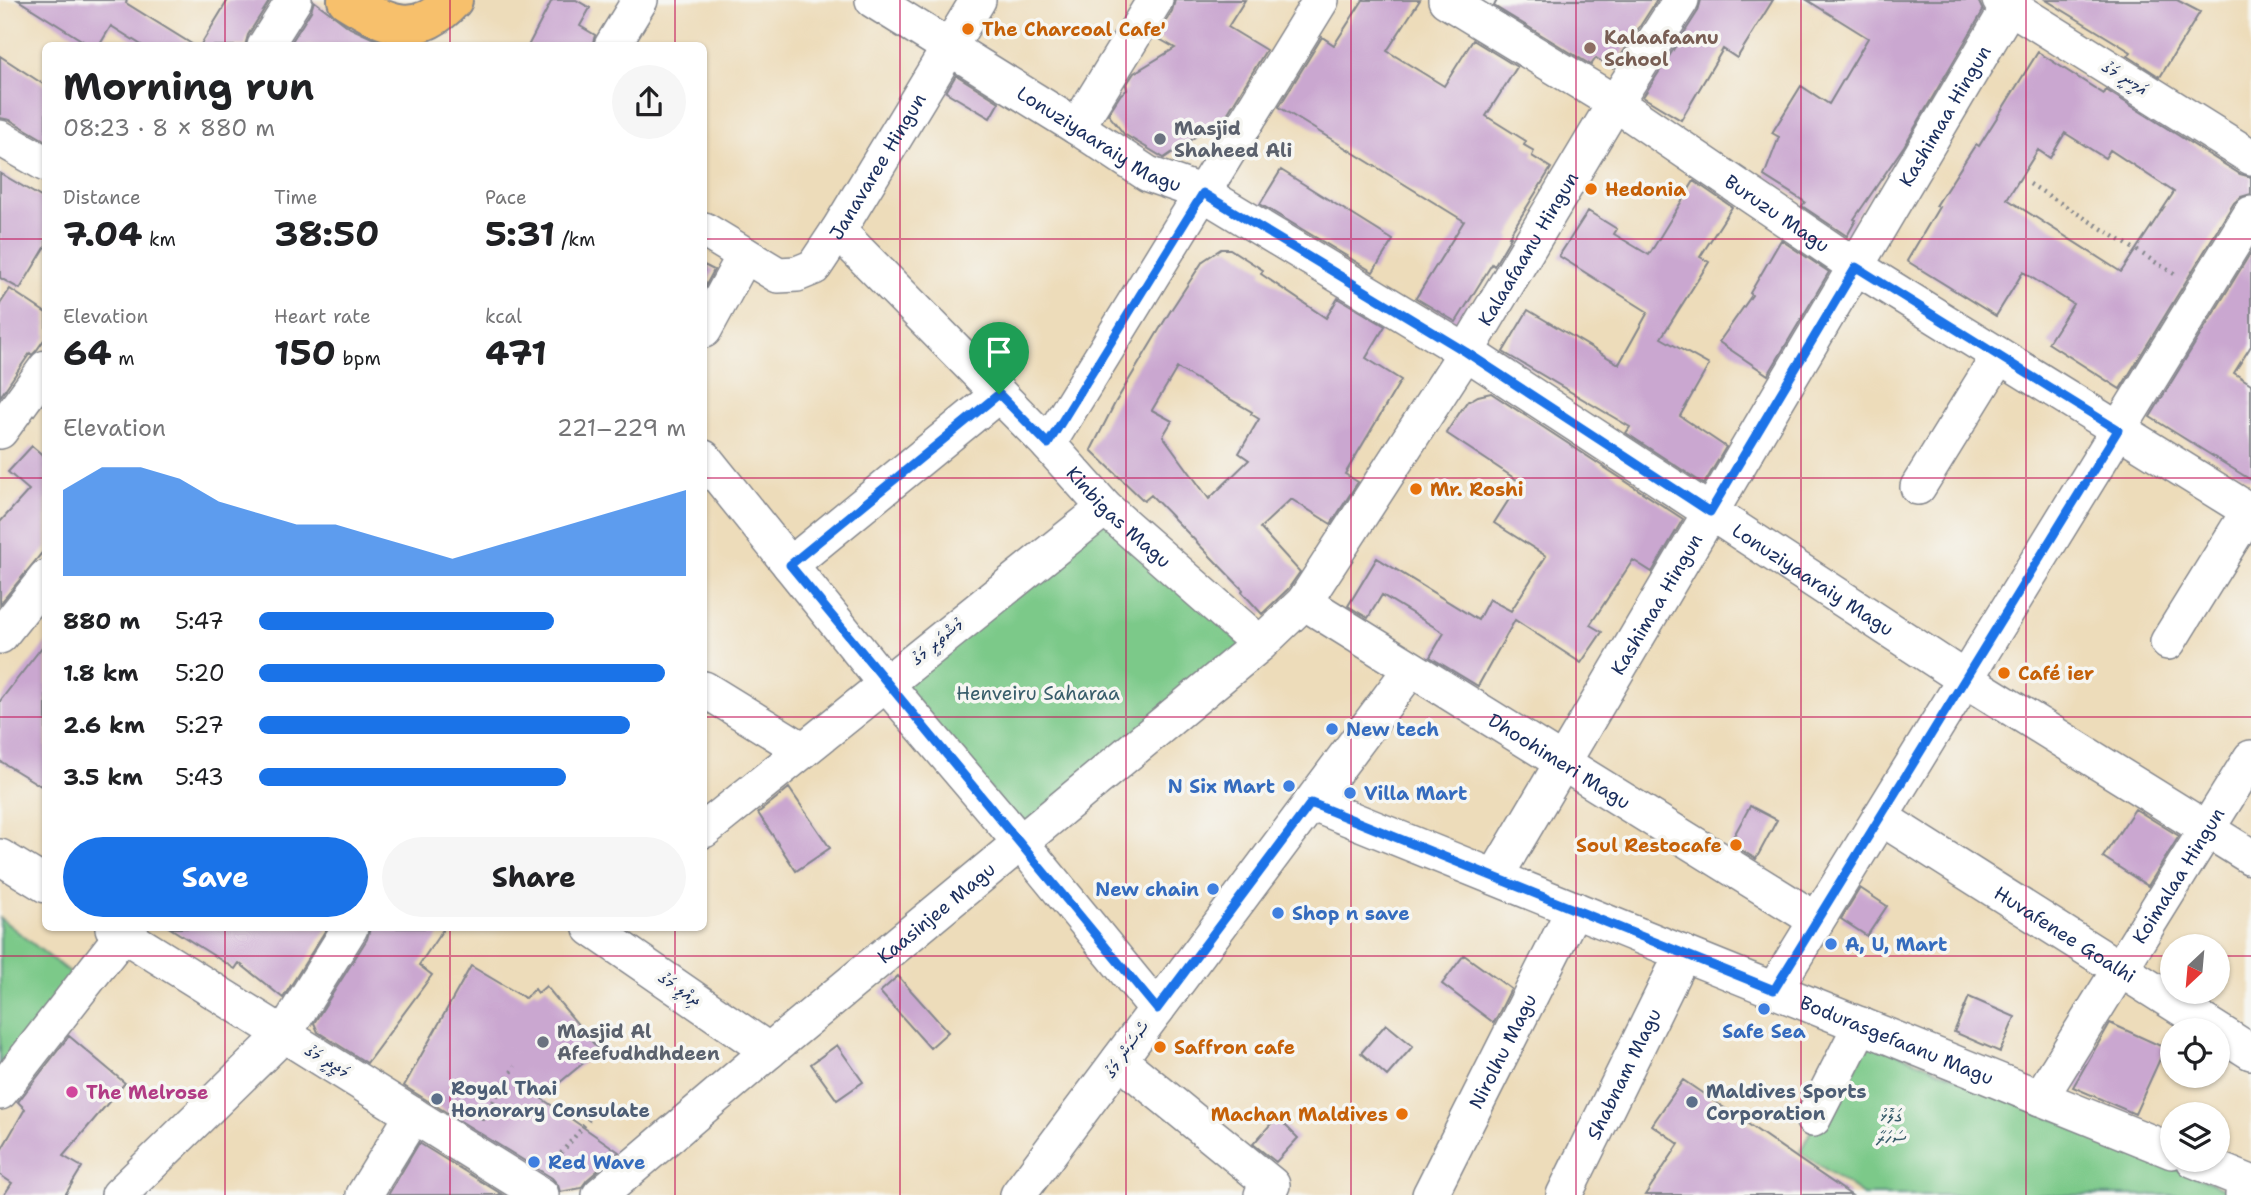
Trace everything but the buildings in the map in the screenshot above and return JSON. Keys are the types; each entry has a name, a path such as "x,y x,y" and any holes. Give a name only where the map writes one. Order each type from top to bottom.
{"main road":[{"path":"347,0 411,36 453,0"}],"street":[{"path":"268,42 294,0"},
{"path":"614,42 640,0"},
{"name":"Lonuziyaaraiy Magu","path":"873,0 1077,127 1147,174 1203,193 1466,352 1965,679 2251,857"},
{"name":"Janavaree Hingun","path":"707,232 778,275 797,274 814,267 978,0"},
{"path":"1077,127 1154,0"},
{"path":"1048,444 1321,0"},
{"name":"Buruzu Magu","path":"1446,0 1615,103 1856,267 2250,512"},
{"name":"Kalaafaanu Hingun","path":"1304,602 1466,352 1615,103 1681,0"},
{"name":"އަމީނީ މަގު","path":"2008,2 2251,157"},
{"name":"Kashimaa Hingun","path":"1495,877 1856,267 2008,2"},
{"path":"0,138 42,162"},
{"path":"1774,990 2251,214"},
{"name":"Kinbigas Magu","path":"838,231 1048,444 1105,508 1260,645"},
{"path":"707,325 745,255"},
{"path":"1918,487 1999,356"},
{"path":"0,431 42,373"},
{"path":"790,565 999,394"},
{"path":"707,462 886,683 1157,1009"},
{"name":"މުޝްތަރީ މަގު","path":"707,828 1105,508"},
{"path":"2168,642 2250,512"},
{"path":"0,636 42,583"},
{"name":"Kaasinjee Magu","path":"600,1195 769,1051 1260,645 1304,602"},
{"name":"Dhoohimeri Magu","path":"1304,602 1816,920"},
{"name":"ސޯސަން މަގު","path":"1018,1195 1411,669"},
{"path":"707,691 803,750"},
{"name":"Koimalaa Hingun","path":"2040,1098 2251,758"},
{"name":"Bodurasgefaanu Magu","path":"1311,803 2160,1146"},
{"name":"Huvafenee Goalhi","path":"1880,817 2251,1052"},
{"path":"0,857 42,883"},
{"name":"Nirolhu Magu","path":"1430,1195 1574,909"},
{"path":"0,1092 118,931"},
{"name":"މަޖީދީ މަގު","path":"118,931 536,1192"},
{"path":"119,1195 284,1034 348,931"},
{"name":"ދިއްލީ މަގު","path":"594,931 769,1051"},
{"name":"Shabnam Magu","path":"1564,1195 1683,953"},
{"path":"1813,1119 1861,1025"},
{"path":"1119,1060 1272,1185 1262,1195"},
{"path":"364,1195 413,1115"},
{"path":"2224,1172 2251,1183 2243,1195"}],"path":[{"path":"2029,184 2203,292"},
{"path":"465,1148 514,1066"},
{"path":"536,1192 591,1117"}],"green space":[{"name":"Henveiru Saharaa","path":"1105,520 1243,645 1022,826 900,686"},
{"path":"0,918 79,980 0,1080"},
{"name":"ގަލޮޅު ސަހަރާ","path":"1858,1037 2160,1162 2160,1172 2185,1172 2233,1192 2231,1195 1863,1195 1800,1152"}],"place":[{"name":"The Charcoal Cafe'","path":"968,29"},
{"name":"Kalaafaanu School","path":"1590,48"},
{"name":"Masjid Shaheed Ali","path":"1160,139"},
{"name":"Hedonia","path":"1591,189"},
{"name":"Mr. Roshi","path":"1416,489"},
{"name":"Café ier","path":"2004,673"},
{"name":"New tech","path":"1332,729"},
{"name":"N Six Mart","path":"1289,786"},
{"name":"Villa Mart","path":"1350,793"},
{"name":"Soul Restocafe","path":"1736,845"},
{"name":"New chain","path":"1213,889"},
{"name":"Shop n save","path":"1278,913"},
{"name":"A, U, Mart","path":"1831,944"},
{"name":"Safe Sea","path":"1764,1009"},
{"name":"Masjid Al Afeefudhdhdeen","path":"543,1042"},
{"name":"Saffron cafe","path":"1160,1047"},
{"name":"The Melrose","path":"72,1092"},
{"name":"Royal Thai Honorary Consulate","path":"437,1099"},
{"name":"Maldives Sports Corporation","path":"1692,1102"},
{"name":"Machan Maldives","path":"1402,1114"},
{"name":"Red Wave","path":"534,1162"}],"route":[{"path":"1203,193 1466,352 1710,512 1856,267 2118,430 1774,990 1311,803 1157,1009 790,565 999,394 1048,444 1203,193"}]}
